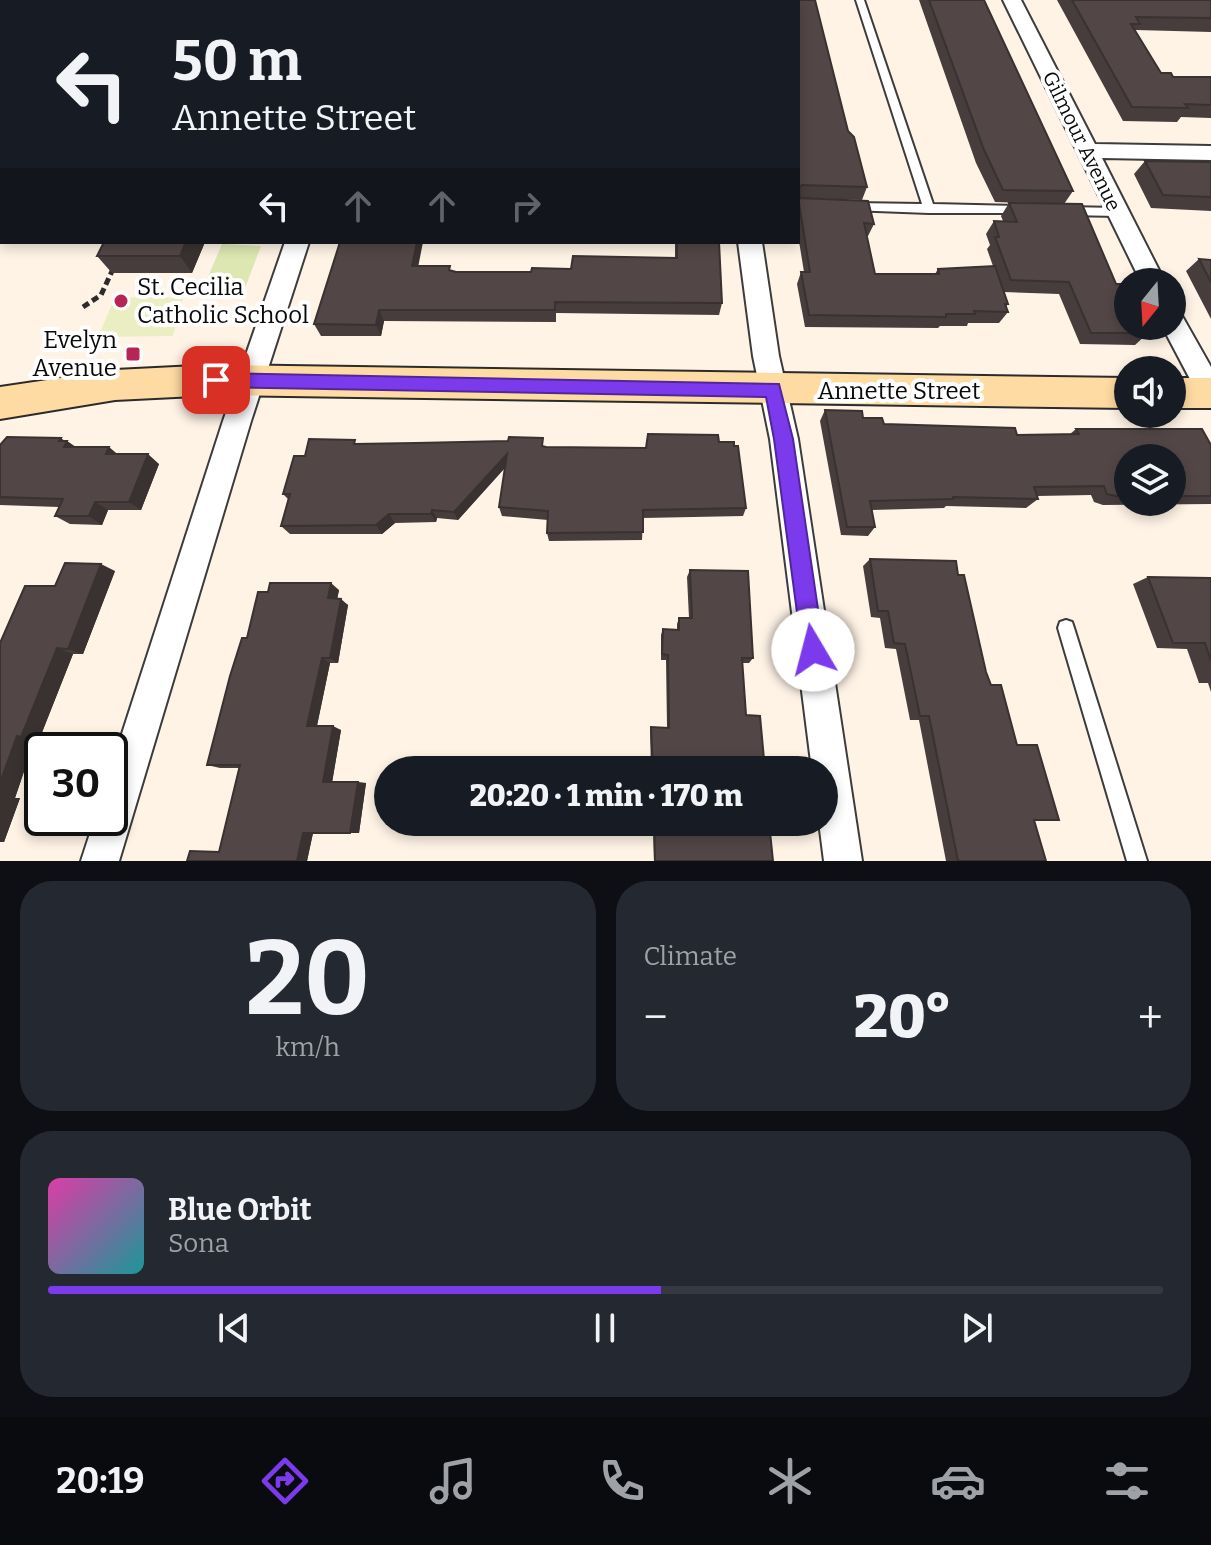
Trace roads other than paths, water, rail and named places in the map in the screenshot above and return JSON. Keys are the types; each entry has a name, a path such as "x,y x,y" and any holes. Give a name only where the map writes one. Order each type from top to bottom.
{"street":[{"name":"Gilmour Avenue","path":"1012,0 1146,268"},
{"path":"1088,151 1211,153"},
{"path":"100,861 237,421 253,381 296,244"},
{"path":"750,244 773,390 784,439 843,861"},
{"path":"1182,340 1211,393 1186,393"},
{"name":"Annette Street","path":"0,403 115,385 253,381 1114,393"}],"lane":[{"path":"860,0 929,209"},
{"path":"842,206 1035,210"},
{"path":"1050,211 1118,212"},
{"path":"1066,628 1137,861"}],"place":[{"name":"St. Cecilia Catholic School","path":"121,301"},
{"name":"Evelyn Avenue","path":"133,354"}]}
